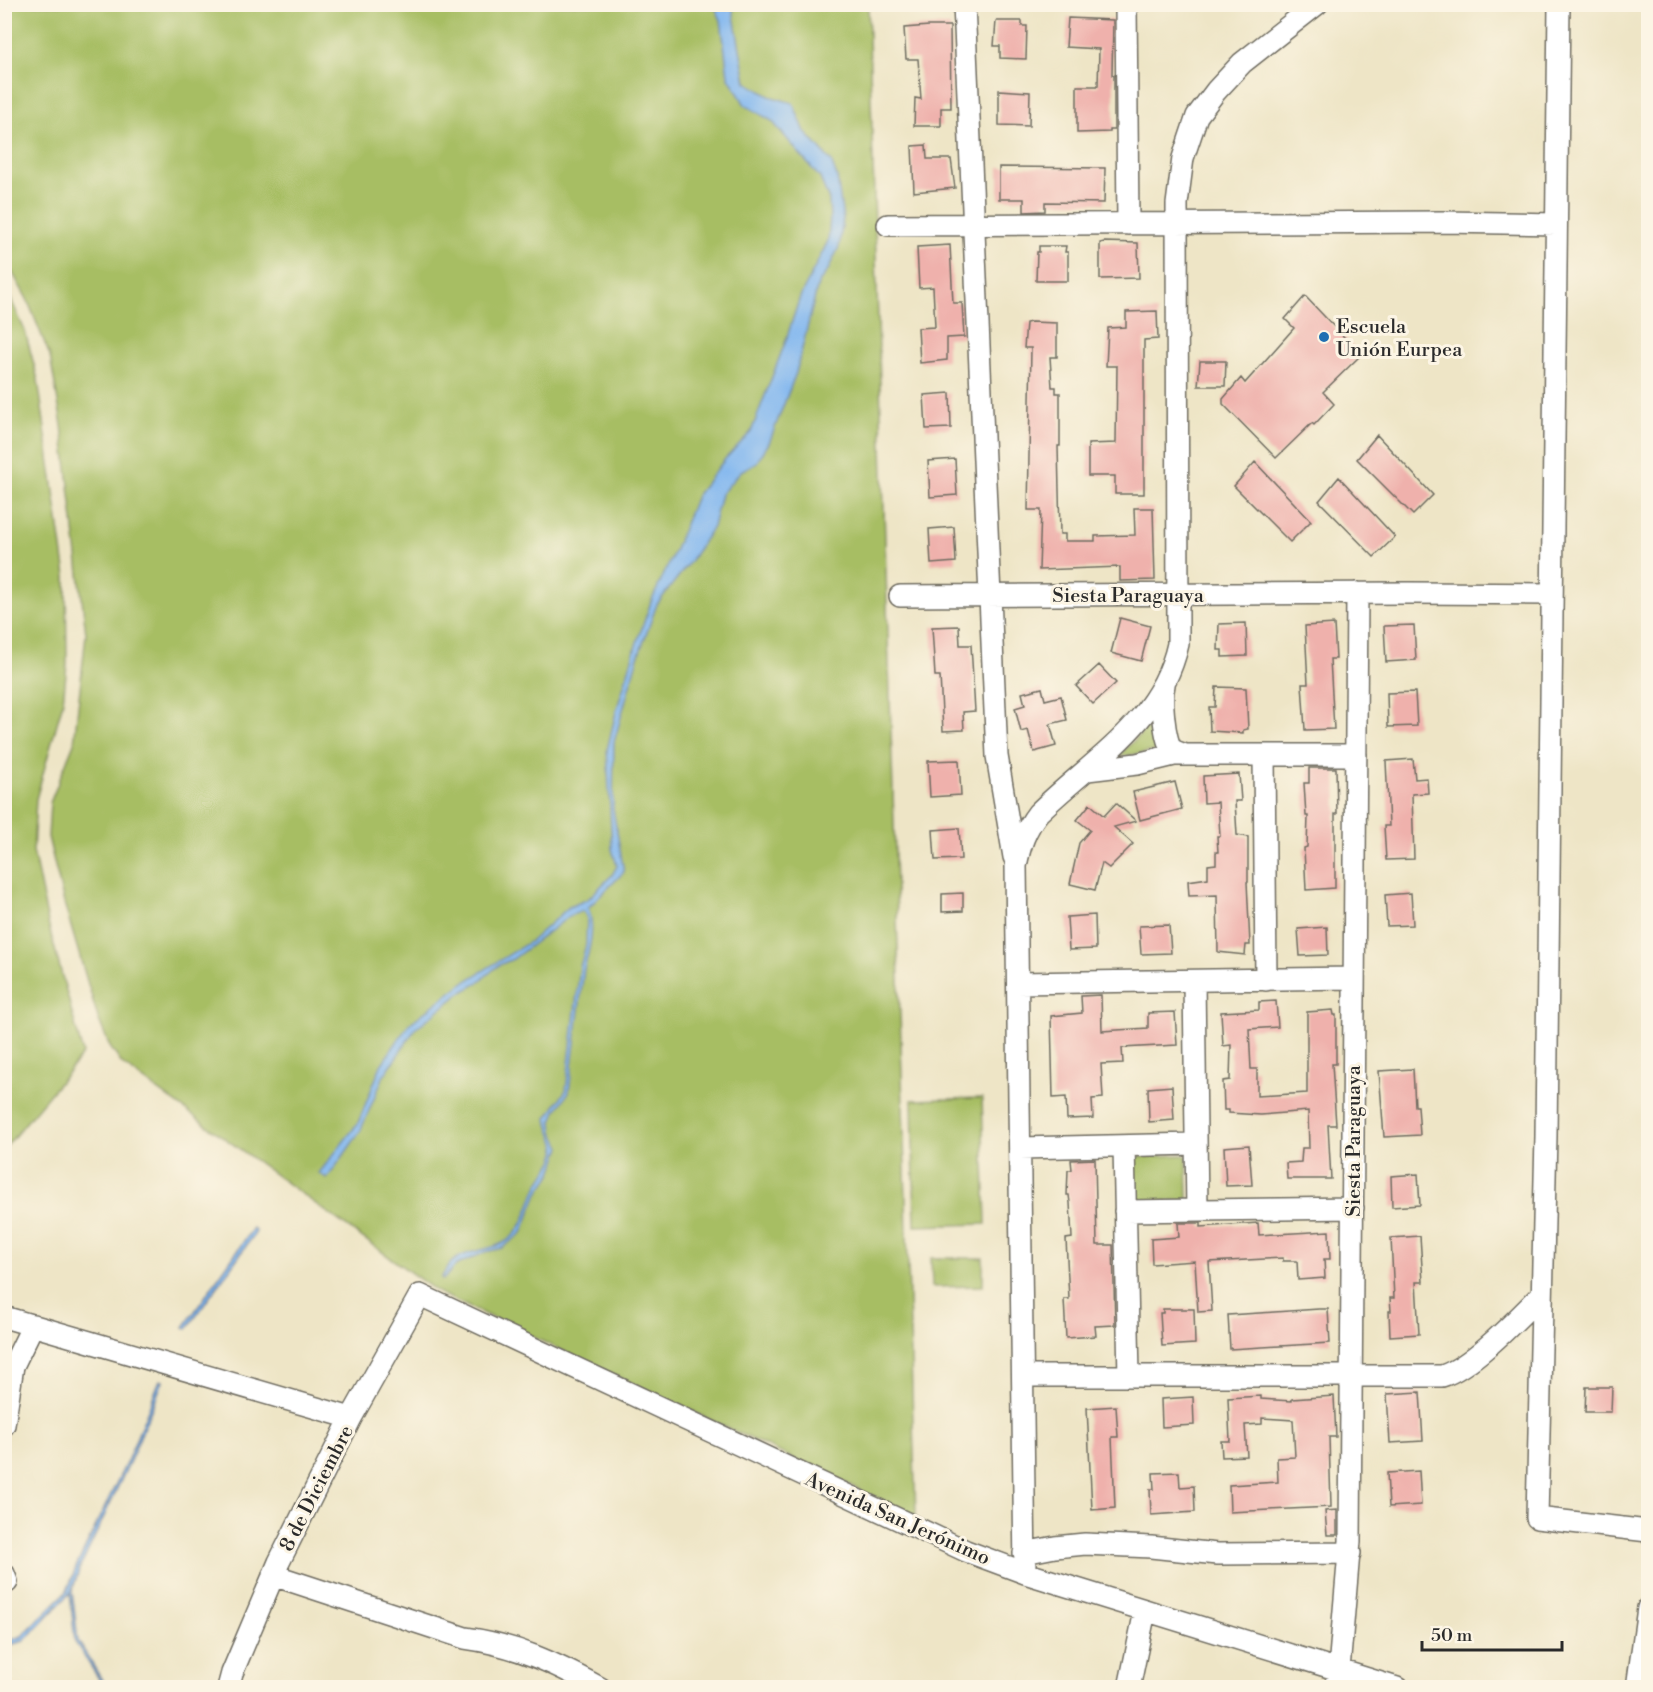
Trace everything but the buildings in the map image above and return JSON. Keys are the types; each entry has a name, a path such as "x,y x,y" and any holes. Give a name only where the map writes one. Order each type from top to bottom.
{"street":[{"path":"964,4 997,756 1016,866 1025,1563 1055,1547 1085,1544 1151,1546 1218,1554 1350,1553"},
{"path":"1126,4 1128,224"},
{"path":"1016,866 1027,827 1055,796 1143,718 1165,684 1174,662 1178,645 1177,204 1183,158 1197,116 1216,92 1242,63 1317,4"},
{"path":"1559,4 1546,1136 1537,1518 1648,1531"},
{"path":"888,225 1443,222 1556,224"},
{"name":"Siesta Paraguaya","path":"1337,1678 1350,1553 1356,593"},
{"name":"Siesta Paraguaya","path":"900,596 1552,594"},
{"path":"1165,684 1162,700 1169,744 1175,752 1185,755"},
{"path":"1087,770 1137,764 1173,755 1356,755"},
{"path":"1264,755 1266,980"},
{"path":"1018,983 1354,978"},
{"path":"1194,981 1197,1210"},
{"path":"1020,1148 1196,1144"},
{"path":"1124,1146 1129,1376"},
{"path":"1125,1211 1353,1208"},
{"path":"1023,1376 1442,1376 1454,1372 1507,1329 1542,1293"},
{"name":"8 de Diciembre","path":"228,1688 232,1673 273,1575 351,1418 420,1295"},
{"name":"Avenida San Jerónimo","path":"420,1295 966,1551 1025,1563 1145,1611 1337,1678 1397,1688"},
{"path":"4,1317 351,1418"},
{"path":"4,1425 13,1366 33,1325"},
{"path":"273,1575 465,1638 522,1650 600,1688"},
{"path":"1637,1688 1648,1608"},
{"path":"1129,1688 1145,1611"}],"green space":[{"path":"4,5 868,5 916,1516 439,1293 122,1064 110,1047 98,1018 64,903 48,837 50,803 74,743 86,634 62,425 50,356 27,299 5,259"},
{"path":"5,286 25,331 38,380 66,576 67,664 63,702 36,799 33,851 49,927 83,1054 5,1148"},
{"path":"1154,718 1161,745 1156,751 1117,757 1141,734"},
{"path":"982,1098 986,1224 915,1226 912,1100"},
{"path":"1187,1156 1188,1200 1136,1202 1134,1198 1135,1157"},
{"path":"931,1258 983,1258 983,1286 932,1287"}],"water":[{"path":"714,5 732,5 746,82 769,96 793,103 805,132 831,161 837,177 843,219 839,247 818,284 796,373 769,443 757,462 741,471 721,494 713,527 657,604 637,660 614,742 613,809 624,872 588,908 591,939 584,969 569,1092 556,1111 552,1122 553,1131 561,1147 552,1173 538,1193 522,1233 502,1248 485,1252 455,1266 443,1280 441,1278 447,1268 456,1259 503,1243 516,1232 538,1185 555,1157 556,1144 547,1118 566,1090 580,967 586,945 587,917 583,911 571,915 513,959 499,965 416,1028 383,1077 360,1132 327,1179 319,1173 358,1123 381,1065 409,1024 460,985 531,941 569,907 588,899 612,875 617,866 612,849 607,750 637,642 651,602 696,496 725,459 751,432 800,297 828,241 829,200 820,178 772,121 745,105 728,76 721,20"},
{"path":"253,1228 256,1232 187,1329 184,1327"},
{"path":"160,1380 163,1381 130,1461 79,1570 72,1591 78,1641 102,1680 102,1687 98,1687 99,1679 75,1642 70,1593 24,1641 5,1646 5,1642 22,1636 67,1591 77,1565 128,1459"}],"place":[{"name":"Escuela Unión Eurpea","path":"1324,337"}]}
